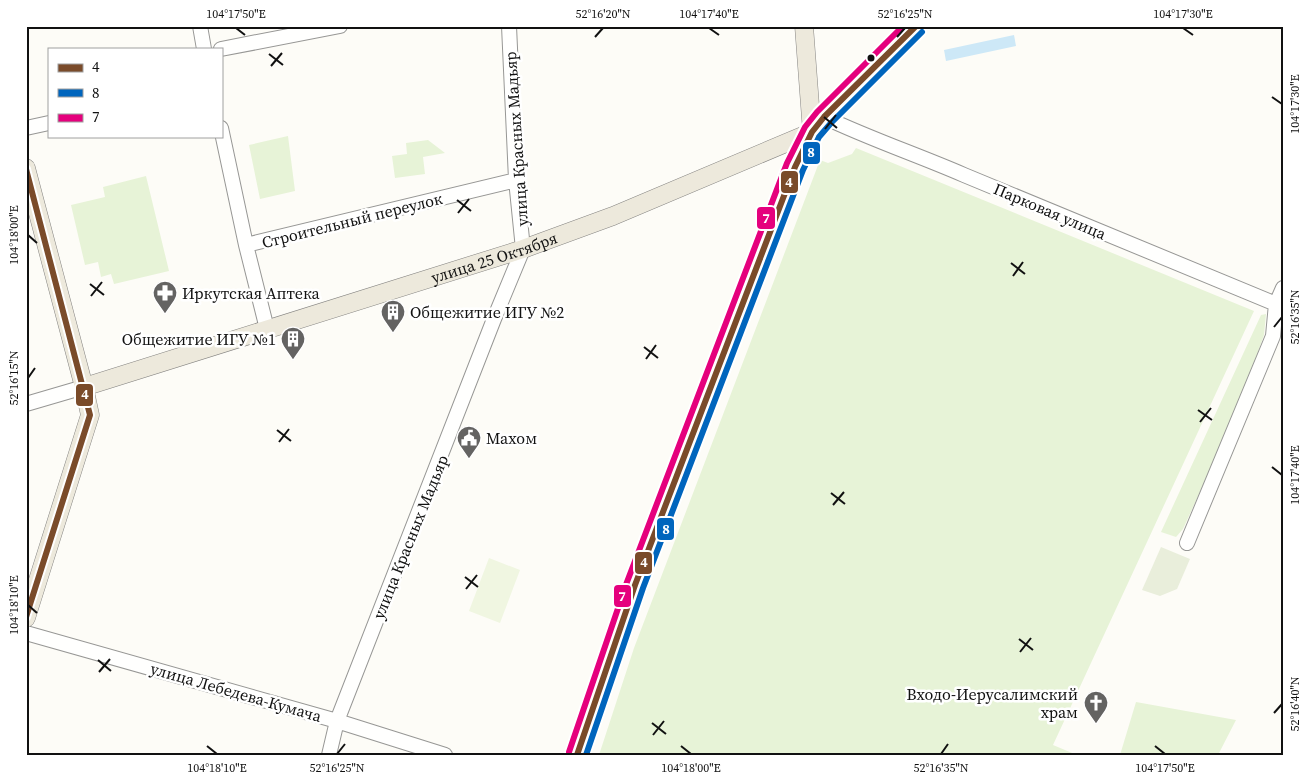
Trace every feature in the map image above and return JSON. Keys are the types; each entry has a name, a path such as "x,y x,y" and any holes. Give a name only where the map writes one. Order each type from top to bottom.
{"main road":[{"path":"577,755 635,585 697,420 795,167 812,132 804,26"},
{"name":"улица 25 Октября","path":"84,387 524,249 613,216 812,132 824,117 916,26"},
{"path":"26,168 90,415 26,618"}],"street":[{"path":"200,26 204,48"},
{"path":"222,49 340,26"},
{"name":"улица Красных Мадьяр","path":"329,755 337,721 494,319 524,249 516,180 509,26"},
{"name":"Парковая улица","path":"824,117 851,130 1276,304"},
{"path":"26,128 48,123"},
{"path":"222,133 246,246 267,329"},
{"name":"Строительный переулок","path":"246,246 516,180"},
{"path":"1187,543 1273,336 1276,304 1283,288"},
{"name":"улица 25 Октября","path":"26,404 84,387"},
{"name":"улица Лебедева-Кумача","path":"26,633 337,721 445,755"}],"green space":[{"path":"288,136 295,191 260,199 249,145"},
{"path":"428,140 445,153 423,157 425,174 395,178 392,156 407,154 406,143"},
{"path":"856,148 1254,311 1053,745 1077,755 599,755 634,648 820,160 828,163 852,154"},
{"path":"146,176 169,271 114,284 111,274 101,277 98,262 85,265 71,205 105,197 103,187"},
{"path":"1266,314 1264,335 1236,413 1183,529 1176,537 1161,532 1261,315"},
{"path":"1161,547 1190,559 1177,589 1160,596 1142,590"},
{"path":"489,558 520,570 500,623 469,611"},
{"path":"1136,702 1236,720 1218,755 1120,755"}],"water":[{"path":"1014,35 1016,46 946,61 944,50"}],"transit line":[{"name":"7","path":"569,752 627,582 787,163 805,127 817,112 903,26"},
{"name":"4","path":"577,755 635,585 795,167 812,132 824,117 916,26"},
{"name":"8","path":"586,755 643,588 803,170 819,137 831,123 922,32"},
{"name":"4","path":"26,169 90,415 26,617"}],"place":[{"name":"Иркутская Аптека","path":"165,314"},
{"name":"Общежитие ИГУ №2","path":"393,333"},
{"name":"Общежитие ИГУ №1","path":"293,360"},
{"name":"Махом","path":"469,459"},
{"name":"Входо-Иерусалимский храм","path":"1096,724"}]}
